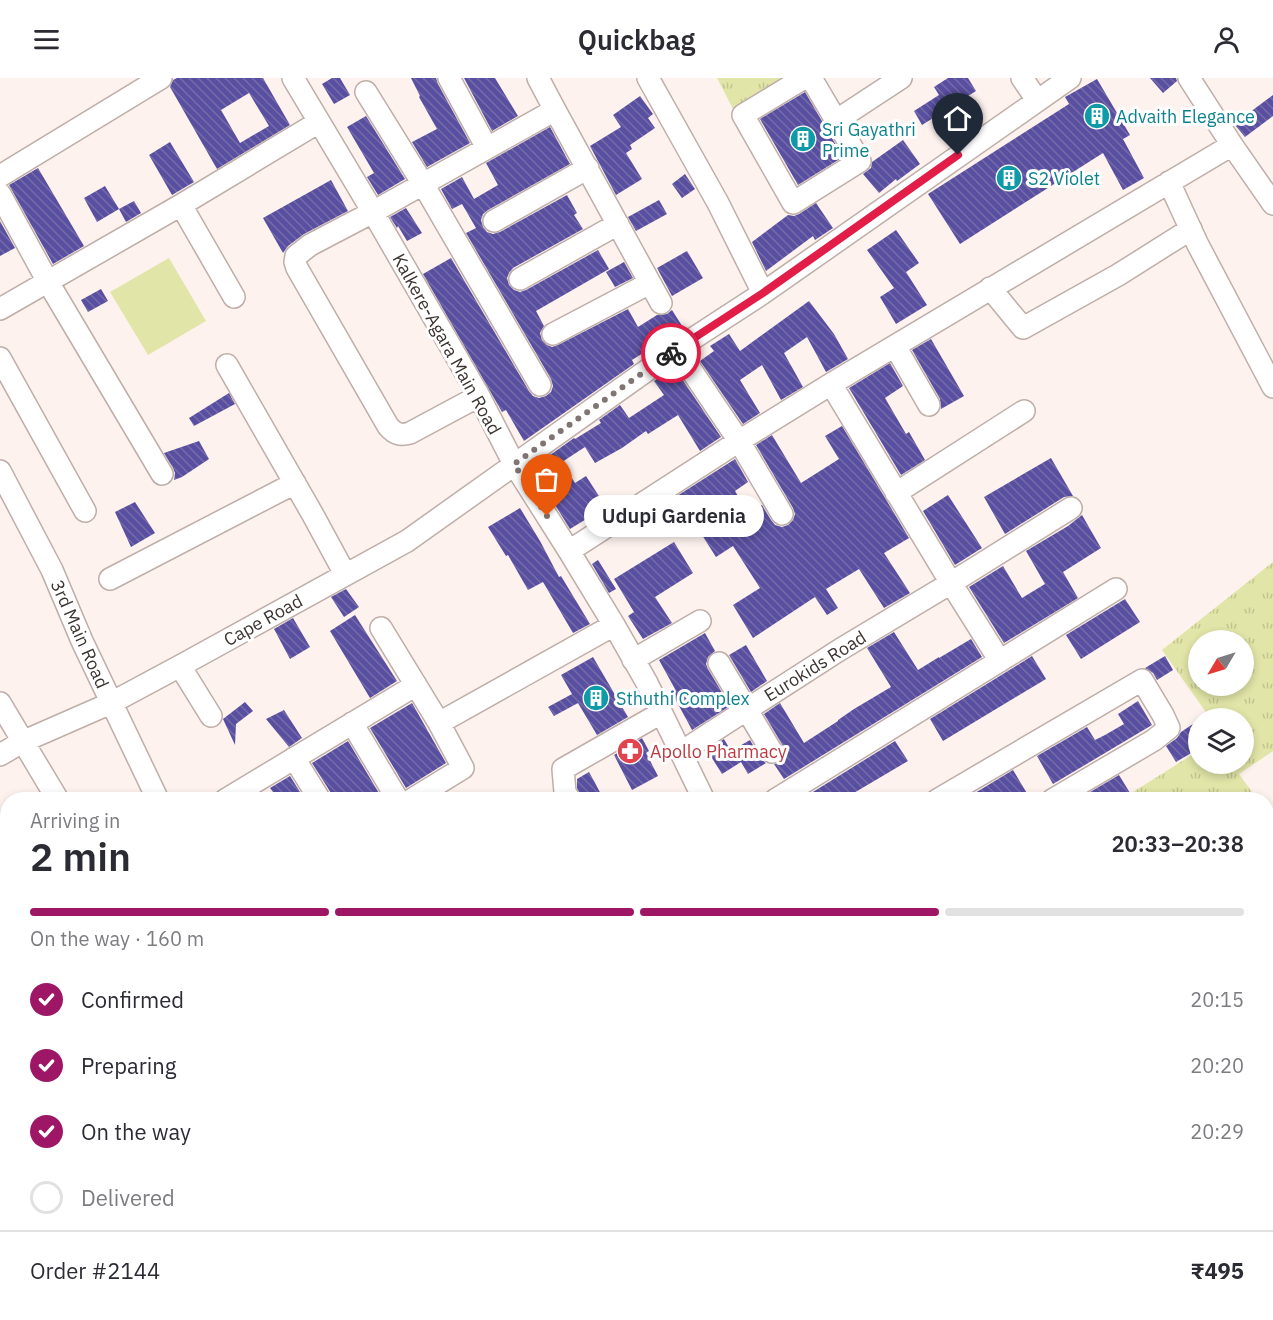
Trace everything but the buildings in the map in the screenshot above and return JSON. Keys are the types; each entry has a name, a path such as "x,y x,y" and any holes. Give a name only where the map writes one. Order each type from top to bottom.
{"street":[{"path":"0,176 161,78"},
{"name":"Kalkere-Agara Main Road","path":"293,78 479,396 514,464 614,625 700,792"},
{"path":"449,78 487,148"},
{"path":"538,78 661,303"},
{"path":"648,78 718,203 763,293"},
{"path":"804,78 742,115 793,203 860,161 811,78"},
{"path":"837,120 900,78"},
{"path":"1022,78 1037,100"},
{"name":"Cape Road","path":"0,755 22,742 111,703 407,541 677,349 763,293 1070,78"},
{"path":"1190,78 1273,204"},
{"path":"366,92 423,184 540,385"},
{"path":"479,396 410,433 402,435 393,431 382,417 297,268 296,256 310,245 555,110"},
{"path":"0,309 181,205 319,122"},
{"path":"570,551 831,384 1232,144"},
{"path":"494,221 588,168"},
{"path":"1169,182 1273,387"},
{"path":"2,201 162,474"},
{"path":"181,205 234,297"},
{"path":"520,279 618,224"},
{"path":"990,288 1023,328 1118,275 1191,229"},
{"path":"553,334 650,283"},
{"path":"895,346 929,405"},
{"path":"677,349 739,441 782,514"},
{"path":"0,358 85,511"},
{"path":"227,365 345,574"},
{"path":"831,384 1000,661"},
{"path":"896,493 1024,411"},
{"name":"3rd Main Road","path":"0,471 52,570 82,640 154,792"},
{"path":"110,579 295,483"},
{"name":"Eurokids Road","path":"681,752 841,649 951,584 1071,508"},
{"path":"788,792 1116,589"},
{"path":"633,660 700,621"},
{"path":"439,723 614,625"},
{"path":"381,628 439,723 463,768 424,792"},
{"path":"719,663 772,752"},
{"path":"180,666 211,716"},
{"path":"951,792 1142,680 1168,728 1154,740 1066,792"},
{"path":"238,792 416,685"},
{"path":"0,703 53,792"},
{"path":"565,792 563,769 661,713"},
{"path":"352,723 393,792"},
{"path":"294,758 315,792"}],"green space":[{"path":"717,78 785,78 733,109"},
{"path":"169,258 206,321 148,355 110,292"},
{"path":"1273,562 1273,751 1254,764 1254,708 1203,708 1194,696 1254,696 1254,630 1188,630 1188,687 1162,650"},
{"path":"1188,757 1188,774 1239,774 1252,792 1133,792"}],"way so far":[{"path":"547,516 514,464 671,353"}],"place":[{"name":"Advaith Elegance","path":"1097,116"},
{"name":"Sri Gayathri Prime","path":"803,139"},
{"name":"S2 Violet","path":"1009,178"},
{"name":"Udupi Gardenia","path":"547,516"},
{"name":"Sthuthi Complex","path":"596,698"},
{"name":"Apollo Pharmacy","path":"630,751"}],"route":[{"path":"671,353 763,293 958,155"}]}
